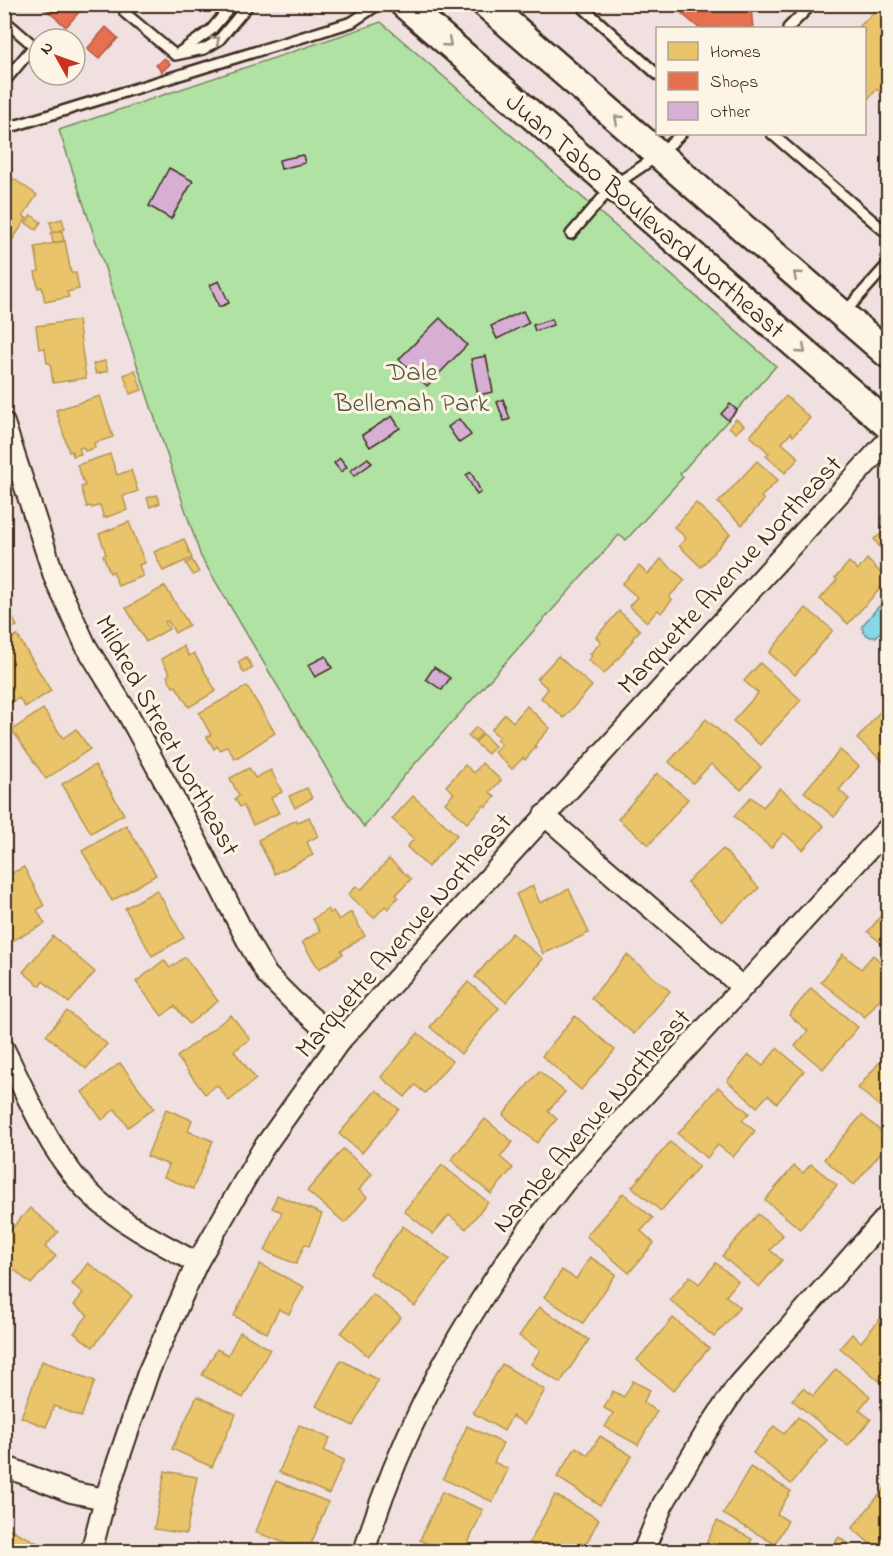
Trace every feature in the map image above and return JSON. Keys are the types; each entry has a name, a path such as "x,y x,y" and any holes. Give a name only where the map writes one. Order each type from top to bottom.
{"main road":[{"name":"Juan Tabo Boulevard Northeast","path":"404,4 888,425"},
{"name":"Juan Tabo Boulevard Northeast","path":"486,4 888,354"}],"street":[{"name":"Mildred Street Northeast","path":"4,423 55,579 87,646 134,724 267,975 339,1042"},
{"name":"Marquette Avenue Northeast","path":"91,1551 105,1499 148,1373 197,1263 262,1150 339,1042 888,440"},
{"path":"544,816 742,987"},
{"name":"Nambe Avenue Northeast","path":"364,1551 402,1448 428,1391 474,1308 528,1229 564,1183 888,828"},
{"path":"4,1049 49,1140 72,1173 96,1200 141,1233 197,1263"},
{"path":"643,1551 663,1504 735,1389 888,1215"},
{"path":"4,1466 71,1492 105,1499"}],"lane":[{"path":"132,4 125,13 175,55 204,50 219,40 249,4"},
{"path":"175,55 211,30 233,4"},
{"path":"7,126 352,22 379,4"},
{"path":"579,4 656,74"},
{"path":"789,27 812,4"},
{"path":"4,20 34,46 4,82"},
{"path":"571,234 613,186 659,155 680,135"},
{"path":"773,135 888,234"},
{"path":"843,315 888,264"}],"green space":[{"name":"Dale Bellemah Park","path":"381,22 776,366 680,474 683,477 626,540 619,535 404,776 364,827 344,798 201,557 59,130"}],"water":[{"path":"879,606 888,608 888,623 876,637 870,637 863,632 862,626"}],"building: Homes":[{"path":"873,4 888,4 888,85 881,93 877,89 866,101 866,27 859,27 875,11 871,7"},
{"path":"4,172 37,195 23,216 27,218 11,242 4,237"},
{"path":"31,215 41,222 36,230 26,223"},
{"path":"62,219 65,229 53,233 50,222"},
{"path":"62,231 64,241 53,243 51,233"},
{"path":"65,241 71,273 76,273 79,289 67,292 69,297 45,302 42,287 38,288 35,272 39,271 35,247"},
{"path":"78,320 86,378 53,383 45,348 39,349 36,326"},
{"path":"105,361 108,371 96,374 93,364"},
{"path":"135,370 142,390 130,394 124,375"},
{"path":"100,396 113,437 94,443 95,448 85,451 83,447 79,448 81,454 73,456 72,451 69,452 56,410"},
{"path":"786,396 810,418 793,436 791,433 782,443 799,458 785,473 766,456 769,453 750,436"},
{"path":"736,419 744,425 736,433 729,427"},
{"path":"110,454 117,475 131,470 138,491 123,496 127,510 104,518 100,505 87,507 81,487 85,486 77,465"},
{"path":"757,461 778,480 761,497 764,500 742,525 718,503"},
{"path":"157,495 160,503 150,507 147,498"},
{"path":"696,503 730,534 701,567 679,546 686,538 674,527"},
{"path":"129,522 145,563 139,565 143,576 118,586 113,571 110,573 103,555 106,554 99,534"},
{"path":"888,529 888,559 874,539"},
{"path":"184,539 192,558 163,571 154,552"},
{"path":"661,559 685,580 669,597 672,600 661,613 658,610 647,622 629,606 637,597 622,584 639,566 648,574"},
{"path":"867,559 888,580 848,624 820,599 849,562 858,570"},
{"path":"192,560 199,572 193,575 186,563"},
{"path":"165,586 189,625 175,633 168,621 165,622 169,629 146,642 126,608"},
{"path":"4,601 17,626 4,632"},
{"path":"806,608 833,630 795,675 769,653"},
{"path":"619,611 640,630 604,674 588,660 592,656 590,654 601,642 596,637"},
{"path":"17,635 51,691 25,707 19,698 4,707 4,683 7,681 4,677 4,643"},
{"path":"183,646 189,656 194,653 216,691 189,707 176,686 173,687 167,676 170,674 161,659"},
{"path":"558,656 592,686 564,718 541,698 548,689 537,679"},
{"path":"246,657 253,668 244,673 238,662"},
{"path":"760,663 801,700 760,745 733,721 758,693 744,681"},
{"path":"247,686 275,733 235,759 227,746 220,750 217,746 214,749 207,737 211,735 199,713"},
{"path":"888,702 888,759 885,763 857,739"},
{"path":"527,706 550,728 525,760 523,758 512,769 494,752 501,744 496,740 499,737 491,730 505,714 513,722"},
{"path":"43,709 63,738 76,729 90,749 46,779 12,730"},
{"path":"706,719 761,767 741,790 711,764 693,783 669,762"},
{"path":"476,727 482,733 474,742 468,736"},
{"path":"483,734 495,746 488,754 475,743"},
{"path":"840,750 859,766 839,790 849,799 834,817 804,792"},
{"path":"482,763 501,780 490,792 495,797 467,823 445,803 454,793 446,786 465,765 474,773"},
{"path":"95,765 124,814 91,833 62,784"},
{"path":"249,768 255,778 271,770 282,792 271,798 279,813 253,825 243,805 240,807 235,799 239,796 230,778"},
{"path":"657,773 688,799 649,845 618,819"},
{"path":"307,788 312,798 295,808 289,796"},
{"path":"780,788 824,826 803,850 784,833 771,848 734,816 751,797 763,807"},
{"path":"413,796 457,835 428,867 407,847 414,839 392,819"},
{"path":"309,817 318,836 307,842 313,855 275,874 258,840 296,820 298,822"},
{"path":"126,825 156,875 112,901 82,851"},
{"path":"723,849 759,888 722,922 687,882"},
{"path":"389,859 411,879 396,895 398,897 388,909 385,906 374,918 348,895 356,886 361,890"},
{"path":"24,867 44,906 37,910 45,924 12,941 4,926 4,877"},
{"path":"533,886 540,903 569,889 589,933 543,954 516,894"},
{"path":"157,890 184,938 152,956 125,908"},
{"path":"888,907 888,949 868,932"},
{"path":"328,909 330,913 333,911 339,920 351,912 365,936 341,951 343,954 319,969 302,942 320,931 313,919"},
{"path":"512,933 543,959 506,1002 475,977"},
{"path":"53,936 95,972 69,1003 43,981 40,986 23,972"},
{"path":"843,954 861,969 873,955 888,968 888,989 865,1017 821,982"},
{"path":"627,955 670,991 634,1034 591,998"},
{"path":"185,957 218,1001 189,1024 175,1006 162,1016 136,982 164,960 170,968"},
{"path":"468,982 499,1008 461,1054 430,1027"},
{"path":"811,988 858,1027 823,1069 795,1046 808,1031 789,1015"},
{"path":"67,1011 107,1044 86,1069 46,1035"},
{"path":"231,1015 250,1039 234,1051 256,1079 229,1101 217,1085 205,1094 177,1057"},
{"path":"575,1016 615,1050 581,1090 542,1056"},
{"path":"418,1033 452,1061 425,1093 415,1085 405,1097 381,1077"},
{"path":"777,1048 804,1071 777,1103 768,1095 757,1107 727,1081 749,1055 763,1066"},
{"path":"888,1052 888,1107 885,1111 858,1088"},
{"path":"120,1063 154,1108 128,1127 115,1109 102,1120 82,1092"},
{"path":"539,1071 565,1092 548,1111 557,1119 537,1143 503,1115"},
{"path":"718,1087 749,1113 742,1120 755,1131 733,1157 718,1145 707,1158 678,1134"},
{"path":"376,1090 399,1109 362,1153 339,1134"},
{"path":"166,1109 192,1120 188,1131 213,1141 193,1189 164,1177 169,1165 147,1156"},
{"path":"862,1115 888,1137 888,1144 854,1185 824,1159"},
{"path":"485,1119 513,1142 500,1157 513,1168 491,1194 451,1160"},
{"path":"670,1142 699,1166 661,1211 632,1187"},
{"path":"343,1149 372,1174 359,1190 367,1197 345,1223 307,1191"},
{"path":"811,1164 837,1185 800,1229 765,1200 794,1166 803,1173"},
{"path":"442,1165 488,1202 466,1229 449,1215 433,1234 404,1211"},
{"path":"623,1193 653,1218 641,1231 654,1243 629,1273 586,1236"},
{"path":"277,1195 322,1214 309,1246 305,1244 296,1264 265,1251 282,1212 272,1208"},
{"path":"30,1208 58,1232 45,1247 56,1256 31,1284 4,1261 4,1237"},
{"path":"758,1214 783,1235 770,1250 782,1260 759,1287 722,1256"},
{"path":"403,1226 449,1259 415,1306 369,1273"},
{"path":"590,1257 616,1274 583,1323 544,1297 562,1270 576,1279"},
{"path":"88,1263 132,1296 93,1347 74,1333 88,1315 74,1305 83,1293 72,1284"},
{"path":"716,1263 738,1281 726,1296 740,1307 714,1337 670,1300 690,1276 699,1284"},
{"path":"260,1264 304,1287 289,1314 279,1309 267,1333 234,1316"},
{"path":"373,1294 401,1317 368,1356 341,1333"},
{"path":"539,1307 589,1340 560,1383 531,1364 540,1350 519,1336"},
{"path":"883,1315 888,1320 888,1377 883,1384 840,1348 852,1334 861,1342"},
{"path":"673,1318 709,1348 673,1391 637,1360"},
{"path":"240,1332 270,1349 243,1398 202,1375 217,1349 228,1355"},
{"path":"341,1360 378,1380 353,1426 316,1406"},
{"path":"42,1361 95,1381 81,1417 54,1406 46,1427 21,1417"},
{"path":"502,1364 545,1390 525,1424 512,1416 504,1431 473,1413"},
{"path":"836,1369 870,1396 859,1410 871,1419 848,1446 792,1400 803,1388 813,1396"},
{"path":"633,1381 650,1390 643,1403 657,1411 638,1445 605,1427 613,1413 604,1408 613,1391 624,1397"},
{"path":"197,1396 236,1414 212,1467 172,1449"},
{"path":"798,1417 827,1440 791,1484 753,1453 774,1426 784,1434"},
{"path":"299,1425 330,1438 324,1451 344,1460 329,1494 279,1472"},
{"path":"467,1426 503,1443 494,1462 508,1469 493,1502 443,1479"},
{"path":"600,1436 632,1456 600,1505 557,1477 576,1447 588,1455"},
{"path":"750,1467 791,1491 777,1514 788,1521 775,1544 723,1514"},
{"path":"165,1471 197,1477 186,1534 154,1529"},
{"path":"276,1481 328,1502 308,1552 256,1532"},
{"path":"888,1484 888,1534 876,1549 852,1528"},
{"path":"442,1492 483,1510 464,1552 445,1552 420,1540"},
{"path":"555,1495 599,1519 582,1552 545,1552 529,1543"},
{"path":"717,1521 752,1539 746,1552 702,1552"},
{"path":"4,1526 42,1545 39,1552 4,1552"},
{"path":"839,1537 858,1552 828,1552"}],"building: Shops":[{"path":"40,4 86,4 66,27"},
{"path":"690,4 756,4 756,8 751,8 753,27 698,27 682,14"},
{"path":"106,27 118,38 99,59 87,49"},
{"path":"164,58 170,64 162,72 156,65"}],"building: Other":[{"path":"303,155 305,163 281,169 279,160"},
{"path":"169,168 193,181 171,219 149,206"},
{"path":"219,281 229,303 219,307 210,285"},
{"path":"523,311 529,323 497,339 491,326"},
{"path":"440,318 467,345 427,386 399,359"},
{"path":"552,319 553,325 535,331 533,325"},
{"path":"486,356 493,392 478,395 471,359"},
{"path":"503,399 510,419 504,421 497,402"},
{"path":"730,404 737,410 728,420 721,414"},
{"path":"392,416 400,428 370,447 362,435"},
{"path":"459,419 471,435 459,443 448,427"},
{"path":"340,458 347,467 341,472 334,463"},
{"path":"368,458 372,463 354,476 350,471"},
{"path":"471,472 481,492 477,495 466,475"},
{"path":"326,656 332,668 315,677 308,665"},
{"path":"434,667 450,678 442,690 426,679"}]}
